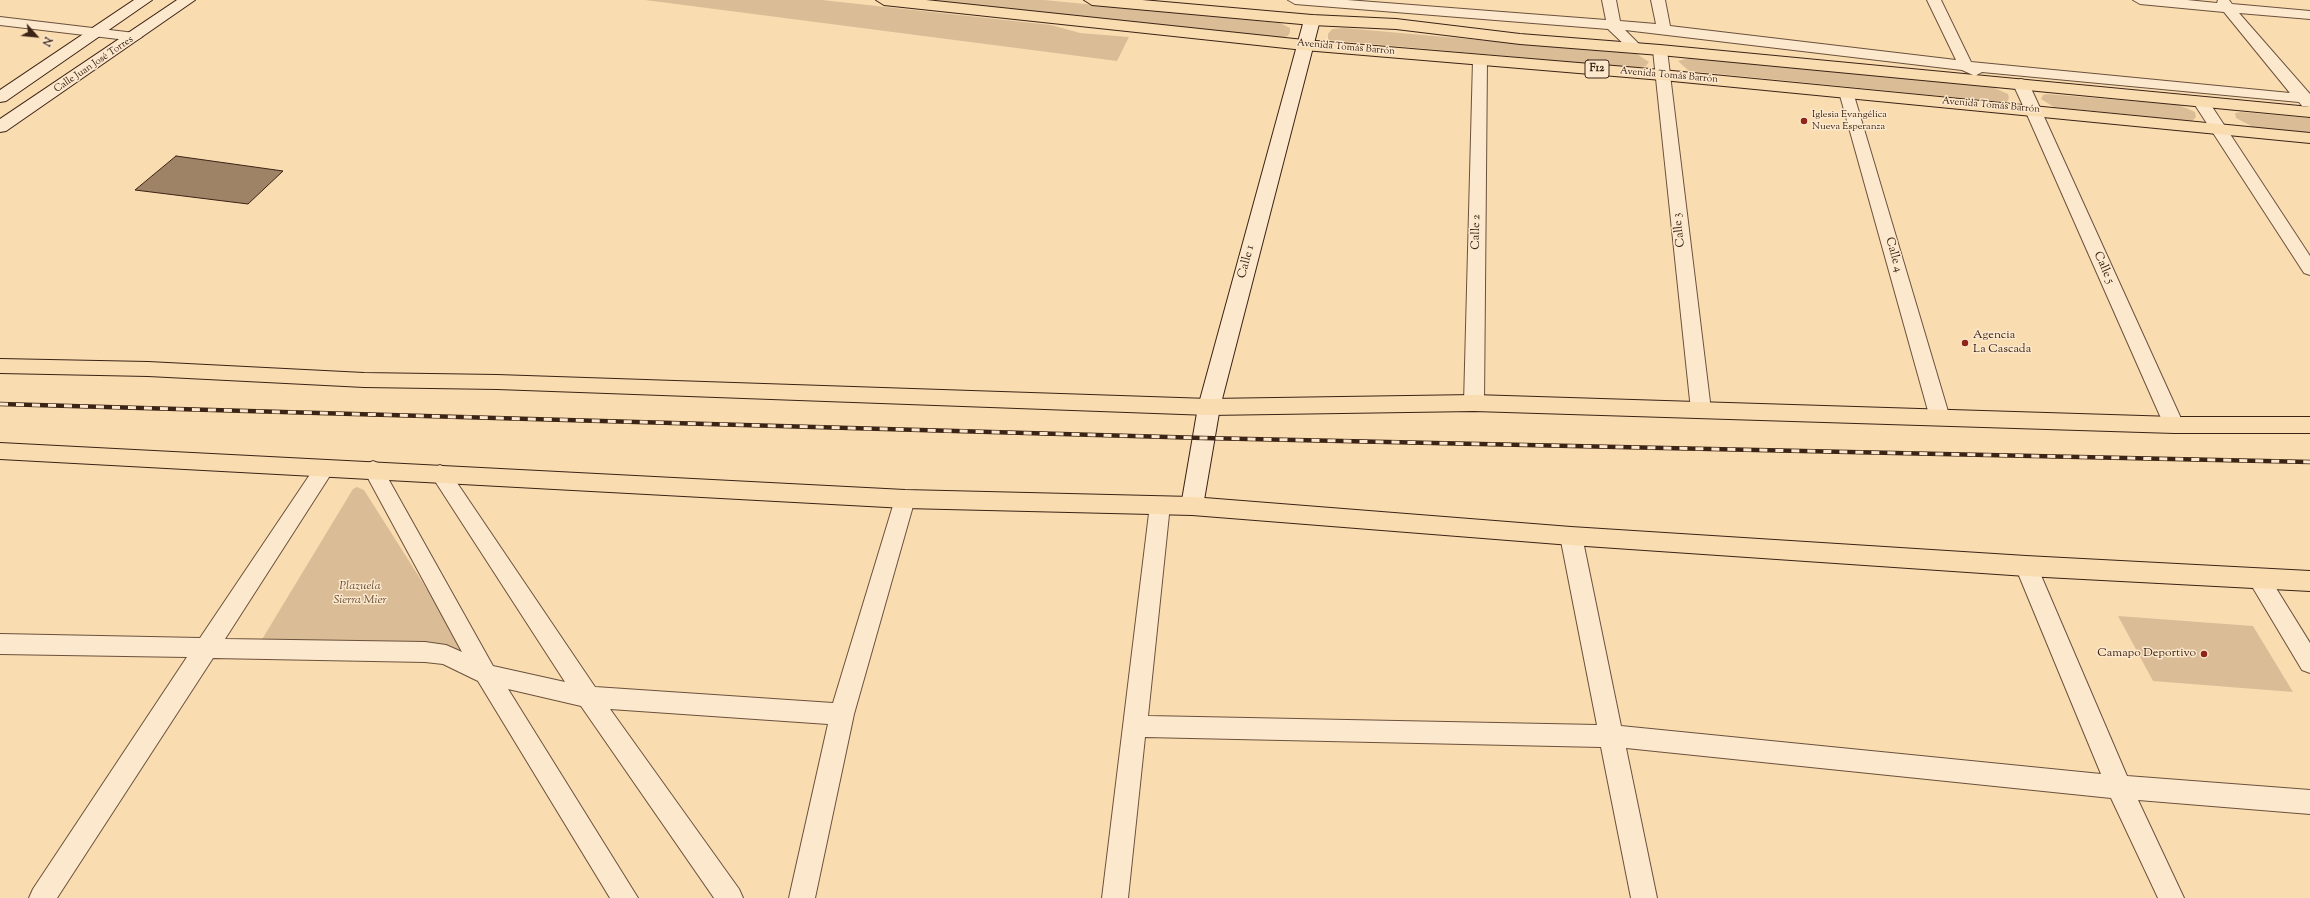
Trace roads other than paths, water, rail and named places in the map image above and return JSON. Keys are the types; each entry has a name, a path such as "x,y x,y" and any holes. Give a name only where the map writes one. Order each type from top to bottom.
{"main road":[{"path":"0,97 144,0"},
{"name":"Calle Juan José Torres","path":"0,127 135,37 187,0"},
{"name":"Avenida Tomás Barrón","path":"884,0 1304,45 1846,92 2310,138"},
{"name":"F12","path":"1092,0 1312,20 1395,11 1520,39 1660,50 1986,80 2200,102 2308,103"},
{"name":"Calle 1","path":"1192,506 1209,407 1304,45 1312,20"},
{"path":"2021,84 2033,110"},
{"path":"0,366 148,369 364,380 497,382 1209,407 1474,403 2174,425 2310,425"},
{"path":"0,451 144,457 324,469 373,469 905,500 1192,506 1571,536 2026,566 2310,581"}],"street":[{"path":"1295,0 1395,11 1509,16 1614,27 1664,29 1966,66 2308,103"},
{"path":"1489,0 1509,16"},
{"path":"1609,0 1614,27 1636,48"},
{"path":"1658,0 1664,29"},
{"path":"1934,0 1966,66 1986,80"},
{"path":"2140,0 2225,4 2310,15"},
{"path":"2225,4 2308,103"},
{"path":"0,20 95,34 135,37"},
{"name":"Calle 3","path":"1660,50 1701,410"},
{"name":"Calle 2","path":"1474,403 1480,60"},
{"name":"Calle 4","path":"1846,92 1940,418"},
{"path":"2200,102 2220,130 2310,269"},
{"name":"Calle 5","path":"2033,110 2174,425"},
{"path":"42,898 204,648 324,469"},
{"path":"373,469 486,674 625,898"},
{"path":"440,473 588,697 730,898"},
{"path":"802,898 842,714 905,500"},
{"path":"1115,898 1160,505"},
{"path":"1571,536 1644,898"},
{"path":"2026,566 2119,787 2171,898"},
{"path":"2258,578 2310,663"},
{"path":"0,644 425,652 446,655 486,674 588,697 842,714"},
{"path":"1134,726 1612,736 2119,787 2310,802"}],"railway":[{"path":"0,404 1203,438 2310,462"}],"place":[{"name":"Iglesia Evangélica Nueva Esperanza","path":"1804,121"},
{"name":"Agencia La Cascada","path":"1965,343"},
{"name":"Camapo Deportivo","path":"2204,654"}],"park label":[{"name":"Plazuela Sierra Mier","path":"360,594"}]}
